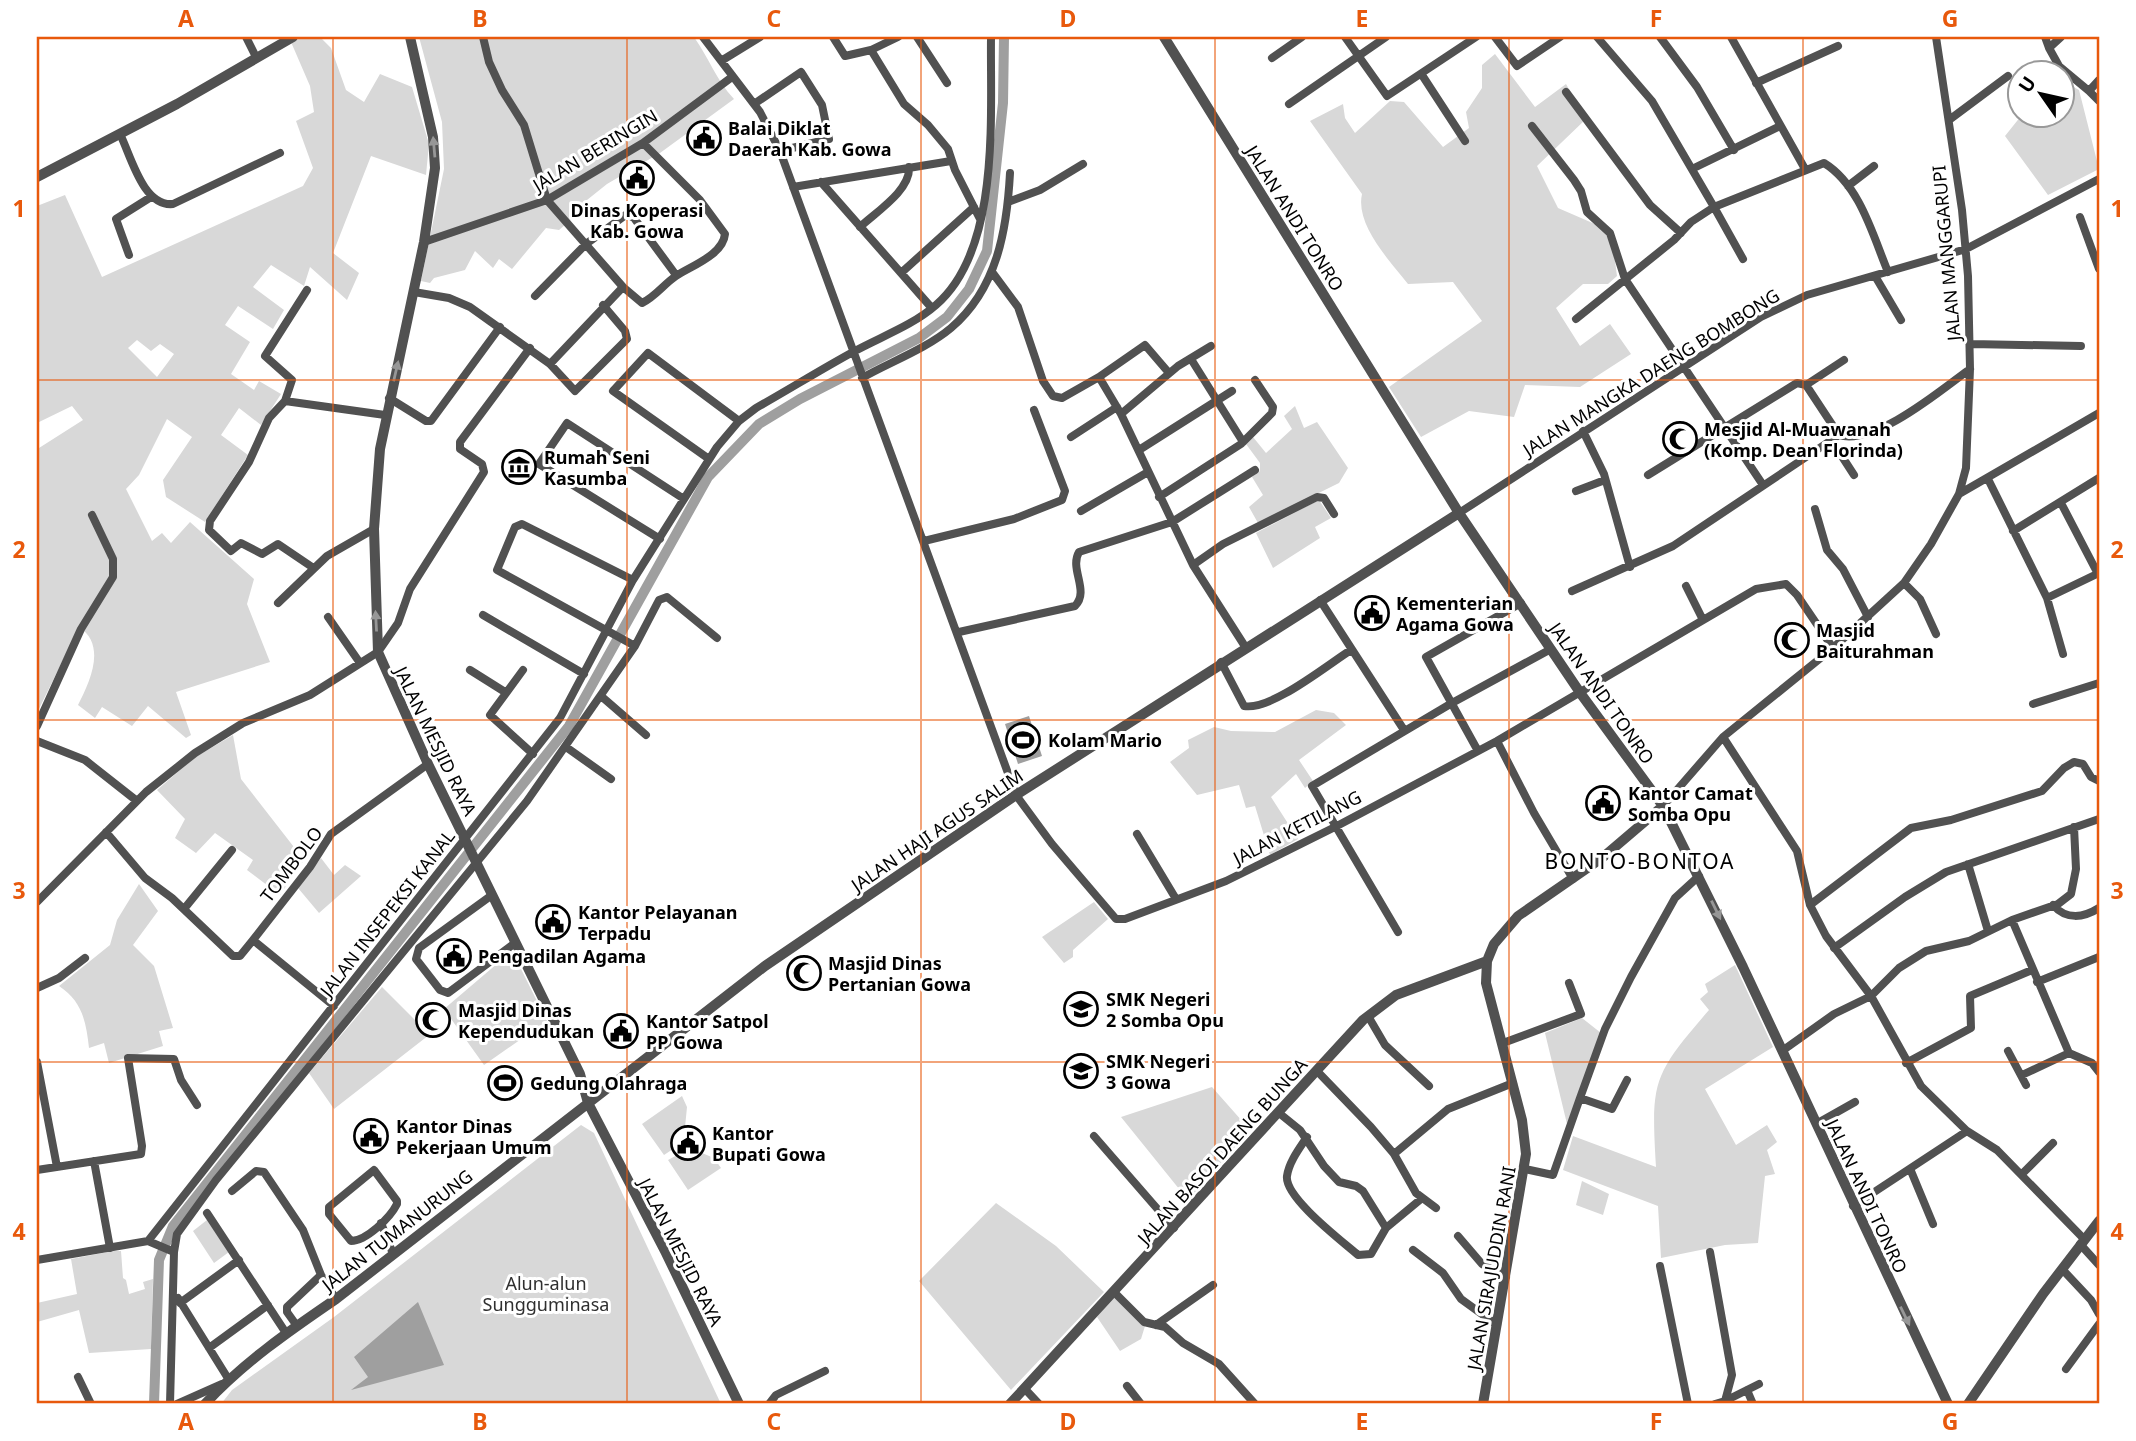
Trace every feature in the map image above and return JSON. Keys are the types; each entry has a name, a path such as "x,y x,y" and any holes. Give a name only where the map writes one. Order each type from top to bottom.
{"street":[{"path":"246,37 256,57"},
{"path":"37,177 293,37"},
{"name":"JALAN MESJID RAYA","path":"410,37 435,153 424,243 380,449 374,529 378,652 428,764 580,1073 589,1103 739,1404"},
{"path":"483,37 493,71 524,125 547,200 623,287 638,302 643,303 676,275 707,257 722,244 725,234 700,200 643,144"},
{"path":"703,37 771,129 861,376 959,632 1016,795"},
{"path":"721,61 761,37"},
{"path":"833,37 845,55 871,50 898,37"},
{"path":"916,37 947,83"},
{"name":"JALAN INSEPEKSI KANAL","path":"151,1242 561,718 584,674 612,631 633,580 709,459 739,421 936,306 968,262 980,219 990,138 991,37"},
{"name":"JALAN ANDI TONRO","path":"1164,37 1460,513 1581,694 1663,806 1782,1051 1944,1403"},
{"path":"1272,58 1303,37"},
{"path":"1345,37 1387,96 1476,37"},
{"path":"1289,104 1385,37"},
{"path":"1495,37 1517,66 1560,37"},
{"path":"1597,37 1652,102 1694,168 1743,259"},
{"path":"1660,37 1697,87 1734,150"},
{"path":"1731,37 1805,169"},
{"name":"JALAN MANGGARUPI","path":"1663,806 1723,737 1833,648 1904,583 1931,544 1959,494 1966,468 1971,344 1966,249 1936,37"},
{"path":"2045,37 2059,66 2099,101"},
{"path":"2049,48 2061,37"},
{"path":"1756,83 1838,46"},
{"path":"871,50 904,104 941,138 980,219"},
{"path":"754,104 801,72 819,97 829,139 780,151"},
{"path":"1422,75 1465,141"},
{"name":"JALAN BERINGIN","path":"424,243 547,200 643,144 732,77"},
{"path":"1949,120 2007,77"},
{"path":"2089,91 2099,79"},
{"path":"1566,92 1650,205 1681,233"},
{"path":"1532,126 1574,180 1581,191 1587,212 1610,233 1625,279 1763,485"},
{"path":"1694,168 1780,126"},
{"path":"120,134 151,197 164,204 173,204 280,153"},
{"path":"793,187 951,161"},
{"path":"1576,319 1714,207 1824,163 1835,170 1848,186 1888,272"},
{"path":"1008,202 1040,190 1083,164"},
{"path":"1848,186 1874,166"},
{"path":"860,227 902,188 910,176 909,167"},
{"path":"861,376 949,330 981,292 999,256 1010,173"},
{"name":"JALAN MANGKA DAENG BOMBONG","path":"1460,513 1583,431 1780,307 1807,295 1966,249 2099,179"},
{"path":"821,182 930,306"},
{"path":"129,255 116,219 151,197"},
{"path":"901,273 974,207"},
{"path":"535,296 586,244 629,215 676,275"},
{"path":"2080,217 2099,269"},
{"path":"992,272 1018,307 1043,381 1053,396 1062,398 1145,345 1170,373"},
{"path":"1875,276 1900,320"},
{"path":"550,364 603,304 623,287"},
{"path":"307,290 265,356 292,380 285,401 269,418 249,462 210,521 209,530 231,551 241,543 262,554 278,544 312,567"},
{"path":"414,292 449,298 500,327 550,364 569,388 577,391 625,341 625,331 603,304"},
{"path":"390,398 426,421 431,421 500,327"},
{"path":"1971,344 2081,346"},
{"path":"1071,438 1119,410 1211,346"},
{"path":"37,902 137,801 195,753 243,723 310,695 378,652 398,623 410,589 484,472 482,464 460,449 460,442 479,412 530,348"},
{"path":"709,459 613,391 649,353 739,421"},
{"path":"1191,359 1243,442"},
{"path":"1648,475 1797,383 1806,385 1844,360"},
{"path":"1572,591 1673,546 1836,438 1855,438 1881,428 1970,369"},
{"path":"1098,377 1119,410 1192,565 1246,648"},
{"path":"1159,497 1243,442 1273,412 1255,380"},
{"path":"1806,385 1854,475"},
{"path":"1139,450 1231,391"},
{"path":"285,401 386,415"},
{"path":"924,541 1014,519 1062,500 1065,491 1034,410"},
{"path":"1959,494 2099,413"},
{"path":"660,539 539,464 568,423 684,499"},
{"path":"1583,431 1605,480 1630,567"},
{"path":"959,632 1075,606 1081,594 1075,562 1079,552 1172,522 1255,470"},
{"path":"1081,511 1148,472"},
{"path":"2013,531 2099,478"},
{"path":"1988,479 2046,598 2063,654"},
{"path":"1576,491 1605,480"},
{"path":"1192,565 1223,544 1317,497 1324,498 1334,514"},
{"path":"2046,598 2099,573 2061,503"},
{"path":"1815,509 1827,550 1843,569 1868,617"},
{"name":"JALAN HAJI AGUS SALIM","path":"589,1103 765,967 1016,795 1460,513"},
{"path":"37,726 81,629 113,577 113,559 92,515"},
{"path":"633,580 525,524 515,527 498,571 612,631 633,645"},
{"path":"278,603 312,567 348,542 374,529"},
{"path":"1904,583 1920,598 1936,634"},
{"name":"JALAN KETILANG","path":"1016,795 1112,916 1125,919 1273,859 1335,827 1581,694 1702,618 1756,589 1786,584 1797,595 1833,648"},
{"path":"1686,586 1702,618"},
{"path":"170,1404 171,1250 177,1234 216,1180 527,802 601,696 646,620 664,596 717,638"},
{"path":"1320,600 1404,730"},
{"path":"1478,751 1426,657 1521,603"},
{"path":"483,615 584,674"},
{"path":"328,617 360,663"},
{"path":"1398,932 1312,786 1404,730 1551,649"},
{"path":"1221,663 1238,699 1249,707 1271,701 1351,650"},
{"path":"470,670 505,692"},
{"path":"523,670 489,715 533,754"},
{"path":"2033,705 2099,683"},
{"path":"601,696 646,735"},
{"path":"1723,737 1797,851 1810,905 1834,948 1871,996 1921,1086 1967,1131 1997,1150 2022,1174 2082,1241 2099,1265"},
{"path":"37,741 85,760 137,801"},
{"path":"1497,741 1534,813 1573,879"},
{"path":"566,747 611,779"},
{"path":"1810,905 1914,826 1951,820 2042,790 2074,762 2083,764 2091,777 2099,781"},
{"name":"TOMBOLO","path":"253,940 310,867 331,834 428,764"},
{"path":"1487,961 1494,944 1506,927 1573,879 1663,806"},
{"path":"1834,948 1905,897 1946,872 2099,819"},
{"path":"1782,1051 1834,1014 1871,996 1899,968 1926,951 1937,946 1969,941 2012,920 2053,905 2072,892 2076,869 2074,827"},
{"path":"106,832 145,878 184,909 236,957 253,940 334,1006"},
{"path":"1137,834 1176,899"},
{"path":"184,909 232,850"},
{"path":"1968,864 1988,931"},
{"path":"1525,1169 1550,1177 1556,1173 1605,1029 1675,898 1699,876"},
{"path":"492,895 419,948 416,959 440,990 448,993 514,943"},
{"path":"2053,905 2062,914 2071,916 2089,914 2099,908"},
{"path":"2012,920 2069,1053 2092,1063 2099,1072"},
{"path":"2037,982 2099,957"},
{"path":"37,988 59,978 85,958"},
{"name":"JALAN BASOI DAENG BUNGA","path":"1010,1404 1368,1016 1396,995 1439,976 1487,961"},
{"name":"JALAN SIRAJUDDIN RANI","path":"1483,1404 1525,1169 1525,1132 1503,1043 1488,996 1487,961"},
{"path":"1906,1063 1970,1028 1970,996 2032,970"},
{"path":"1503,1043 1581,1014 1569,983"},
{"path":"1368,1016 1385,1045 1429,1086"},
{"path":"2008,1051 2026,1085"},
{"path":"2022,1075 2069,1053"},
{"path":"37,1170 137,1156 142,1151 128,1058 174,1059 181,1080 197,1105"},
{"path":"37,1062 57,1167"},
{"path":"1317,1071 1371,1126 1394,1154 1421,1199 1436,1208"},
{"path":"1580,1098 1612,1109 1627,1080"},
{"path":"1394,1154 1448,1109 1513,1083"},
{"path":"1816,1124 1855,1102"},
{"name":"JALAN TUMANURUNG","path":"205,1404 227,1381 286,1333 336,1299 589,1103"},
{"path":"1279,1113 1307,1138 1312,1150 1339,1182 1363,1191 1386,1228"},
{"path":"1853,1206 1911,1171 1967,1131"},
{"path":"1094,1136 1174,1228"},
{"path":"1307,1138 1291,1164 1286,1179 1289,1189 1300,1203 1362,1257 1371,1254 1386,1228 1421,1199"},
{"path":"2022,1174 2053,1143"},
{"path":"94,1161 110,1248"},
{"path":"374,1170 397,1200 394,1209 381,1223 354,1242 341,1229 329,1207 374,1170"},
{"path":"232,1191 256,1171 264,1172 303,1230 321,1275 336,1299"},
{"path":"1911,1171 1933,1224"},
{"path":"207,1213 286,1333"},
{"path":"1968,1404 2082,1241 2099,1221"},
{"path":"381,1223 393,1254"},
{"path":"1458,1237 1482,1264 1506,1277"},
{"path":"37,1260 151,1242 171,1250"},
{"path":"1413,1250 1443,1273 1461,1299 1497,1325"},
{"path":"1710,1252 1732,1374 1725,1401"},
{"path":"227,1381 179,1301 239,1260"},
{"path":"1660,1266 1688,1404"},
{"path":"2062,1269 2091,1300 2099,1314"},
{"path":"296,1326 286,1312 287,1307 321,1275"},
{"path":"1156,1325 1213,1285"},
{"path":"1114,1292 1143,1322 1165,1327 1183,1343 1219,1364 1255,1404"},
{"path":"209,1348 268,1305"},
{"path":"2066,1369 2099,1324"},
{"path":"769,1404 776,1395 825,1371"},
{"path":"78,1377 91,1404"},
{"name":"JALAN TUMANURUNG","path":"177,1404 227,1381"},
{"path":"1715,1404 1759,1384"},
{"path":"1127,1385 1141,1404"},
{"path":"1025,1389 1039,1404"},
{"path":"1747,1390 1753,1404"}],"green space":[{"path":"304,37 320,37 331,48 346,90 364,102 380,74 412,87 429,144 426,175 371,156 333,253 359,273 347,300 310,267 304,286 271,265 253,287 284,310 273,329 238,306 225,325 250,342 231,374 254,390 259,381 281,394 261,425 239,408 221,435 248,455 205,522 166,497 163,480 192,437 167,419 139,475 126,489 152,541 162,533 171,543 190,522 254,579 247,604 270,662 176,692 191,735 186,738 148,706 132,726 102,707 95,718 78,705 94,664 92,644 79,627 37,713 37,457 39,448 83,420 72,406 37,423 37,206 65,195 102,277 303,186 313,168 296,121 314,112 310,86 291,42","holes":["137,340 151,351 160,344 174,354 157,377 128,348"]},
{"path":"419,37 694,37 734,99 660,153 607,184 577,208 579,213 559,230 546,228 512,269 499,259 493,268 475,251 465,270 434,278 430,283 421,281 444,169 442,122"},
{"path":"1495,54 1535,107 1566,84 1586,119 1537,166 1558,208 1611,231 1617,276 1608,284 1583,284 1556,308 1580,346 1610,324 1631,354 1580,387 1525,385 1514,417 1469,411 1421,437 1389,387 1482,321 1453,282 1408,284 1369,230 1361,206 1362,194 1310,121 1343,104 1345,118 1355,133 1390,101 1404,102 1443,147 1469,128 1466,112 1482,88 1482,65"},
{"path":"2076,88 2079,90 2099,169 2048,195 2005,136 2010,130 2076,130"},
{"path":"1295,406 1304,428 1317,422 1348,468 1339,483 1258,523 1249,507 1263,495 1252,477 1260,471 1260,463 1246,444 1253,437 1266,453 1292,429 1284,416"},
{"path":"1319,500 1331,518 1315,527 1320,538 1273,568 1256,533"},
{"path":"1316,710 1334,713 1346,725 1299,760 1313,781 1305,788 1296,774 1271,797 1298,839 1270,855 1255,806 1246,808 1239,785 1197,795 1170,762 1189,748 1188,740 1214,727 1231,731 1275,732"},
{"path":"233,735 241,779 304,860 280,895 247,870 253,860 215,833 196,853 175,838 185,819 157,790 194,758"},
{"path":"321,858 334,875 345,865 361,876 319,913 298,888"},
{"path":"139,884 158,911 133,945 154,966 173,1028 159,1031 163,1046 109,1063 104,1043 89,1048 82,1012 73,998 59,986 110,945 117,920"},
{"path":"1094,902 1108,919 1073,950 1073,957 1064,963 1042,937"},
{"path":"512,951 547,1021 484,1065 444,1009"},
{"path":"1735,965 1773,1047 1705,1089 1736,1145 1767,1125 1777,1142 1767,1150 1775,1174 1765,1176 1758,1243 1725,1245 1661,1258 1658,1206 1563,1170 1573,1136 1656,1167 1654,1115 1659,1081 1676,1050 1709,1010 1700,999 1708,992 1705,984"},
{"path":"382,987 417,1022 421,1022 429,1035 334,1109 309,1073"},
{"path":"1582,1018 1601,1033 1567,1124 1545,1033"},
{"path":"1212,1087 1250,1130 1188,1200 1121,1117"},
{"path":"682,1096 687,1107 684,1137 678,1142 679,1145 664,1155 642,1124"},
{"name":"Alun-alun Sungguminasa","path":"581,1125 594,1133 721,1404 221,1404 232,1390 334,1317"},
{"path":"690,1148 714,1158 721,1168 688,1190 668,1160"},
{"path":"1582,1181 1609,1194 1603,1215 1576,1205"},
{"path":"996,1203 1056,1246 1104,1292 1011,1390 919,1281"},
{"path":"207,1220 229,1252 214,1263 193,1231"},
{"path":"121,1251 123,1278 126,1280 129,1294 145,1289 143,1282 153,1279 151,1349 89,1353 79,1310 37,1322 37,1303 77,1294 71,1259"},
{"path":"1114,1296 1145,1326 1141,1339 1120,1351 1097,1317"}],"shaded area":[{"name":"Kolam Mario","path":"1029,716 1042,756 1018,764 1005,724"},
{"path":"418,1302 444,1365 351,1390 368,1377 354,1357"}],"waterway":[{"path":"154,1404 159,1260 173,1226 569,726 708,477 759,424 800,399 919,338 947,317 969,289 987,251 1003,103 1004,37"}],"place":[{"name":"Balai Diklat Daerah Kab. Gowa","path":"704,138"},
{"name":"Dinas Koperasi Kab. Gowa","path":"637,178"},
{"name":"Mesjid Al-Muawanah (Komp. Dean Florinda)","path":"1680,439"},
{"name":"Rumah Seni Kasumba","path":"519,467"},
{"name":"Kementerian Agama Gowa","path":"1372,613"},
{"name":"Masjid Baiturahman","path":"1792,640"},
{"name":"Kolam Mario","path":"1023,740"},
{"name":"Kantor Camat Somba Opu","path":"1603,803"},
{"name":"Kantor Pelayanan Terpadu","path":"553,922"},
{"name":"Pengadilan Agama","path":"454,956"},
{"name":"Masjid Dinas Pertanian Gowa","path":"804,973"},
{"name":"SMK Negeri 2 Somba Opu","path":"1081,1009"},
{"name":"Masjid Dinas Kependudukan","path":"433,1020"},
{"name":"Kantor Satpol PP Gowa","path":"621,1031"},
{"name":"SMK Negeri 3 Gowa","path":"1081,1071"},
{"name":"Gedung Olahraga","path":"505,1083"},
{"name":"Kantor Dinas Pekerjaan Umum","path":"371,1136"},
{"name":"Kantor Bupati Gowa","path":"688,1143"}],"district":[{"name":"BONTO-BONTOA","path":"1640,861"}]}
